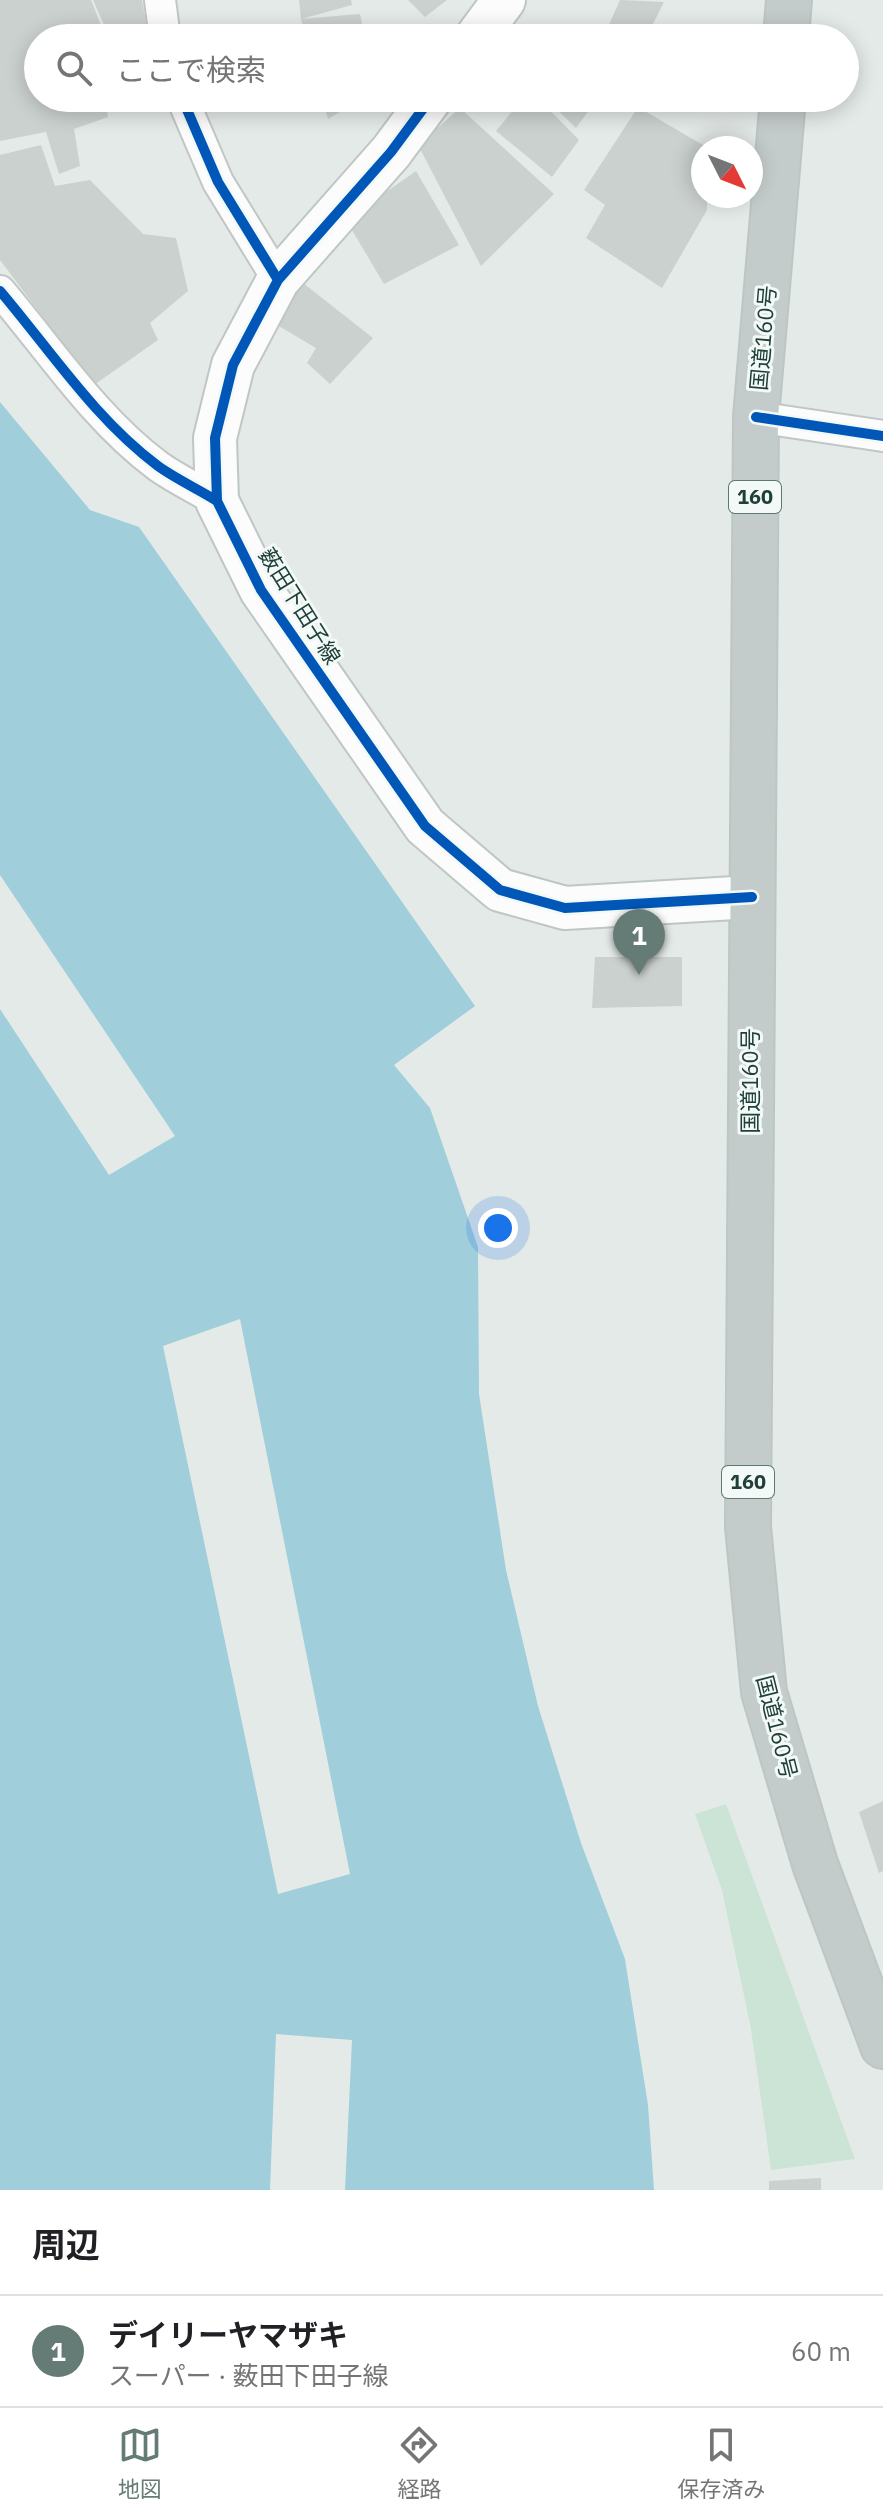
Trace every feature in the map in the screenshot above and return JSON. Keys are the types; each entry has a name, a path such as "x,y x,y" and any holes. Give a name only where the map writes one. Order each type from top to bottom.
{"highway":[{"path":"787,24 789,0"},
{"name":"国道160号","path":"782,112 756,417 748,1527 764,1692 815,1864 883,2046"}],"main road":[{"path":"486,24 504,0"},
{"name":"薮田下田子線","path":"421,112 391,152 278,280 233,365 215,438 217,501 261,590 425,826 500,890 565,908 752,897"}],"street":[{"path":"160,0 163,24"},
{"path":"188,112 218,182 278,280"},
{"path":"0,291 63,371 109,421 158,466 217,501"},
{"path":"756,417 883,436"}],"green space":[{"path":"726,1804 855,2159 771,2170 751,2029 722,1890 695,1814"}],"water":[{"path":"0,402 90,510 139,527 475,1006 394,1065 430,1108 478,1247 479,1394 506,1570 538,1706 581,1843 625,1959 648,2105 654,2190 0,2190"}],"pier":[{"path":"0,875 175,1136 109,1175 0,1009"},
{"path":"240,1319 350,1874 278,1894 163,1346"},
{"path":"276,2034 352,2040 345,2190 270,2190"}],"building":[{"path":"0,0 91,0 100,24 24,24 24,112 107,112 108,117 74,129 80,166 59,174 46,132 0,141"},
{"path":"93,0 142,0 146,24 104,24"},
{"path":"299,0 351,0 352,5 301,19"},
{"path":"408,0 447,0 425,17"},
{"path":"620,0 664,2 653,24 609,24"},
{"path":"360,14 362,24 302,24 301,19"},
{"path":"326,112 340,112 328,119"},
{"path":"455,112 464,112 554,194 481,266 418,145"},
{"path":"512,112 552,112 579,140 552,177 496,131"},
{"path":"559,112 588,112 576,128"},
{"path":"635,112 647,112 691,138 691,208 707,210 662,288 586,238 605,205 584,190"},
{"path":"41,145 55,186 90,180 143,234 176,238 188,291 150,323 158,340 94,385 0,260 0,155"},
{"path":"416,171 459,245 384,284 346,220"},
{"path":"303,283 373,338 330,384 307,363 316,348 277,325"},
{"path":"595,957 682,957 682,1006 592,1008"},
{"path":"883,1801 883,1871 879,1873 859,1812"},
{"path":"821,2178 821,2190 769,2190 769,2181"}],"cycle path":[{"path":"188,112 218,182 278,280"},
{"path":"421,112 391,152 278,280 233,365 215,438 217,501 261,590 425,826 500,890 565,908 752,897"},
{"path":"0,291 114,427 158,466 217,501"},
{"path":"756,417 883,436"}],"place":[{"name":"デイリーヤマザキ","path":"639,975"}]}
